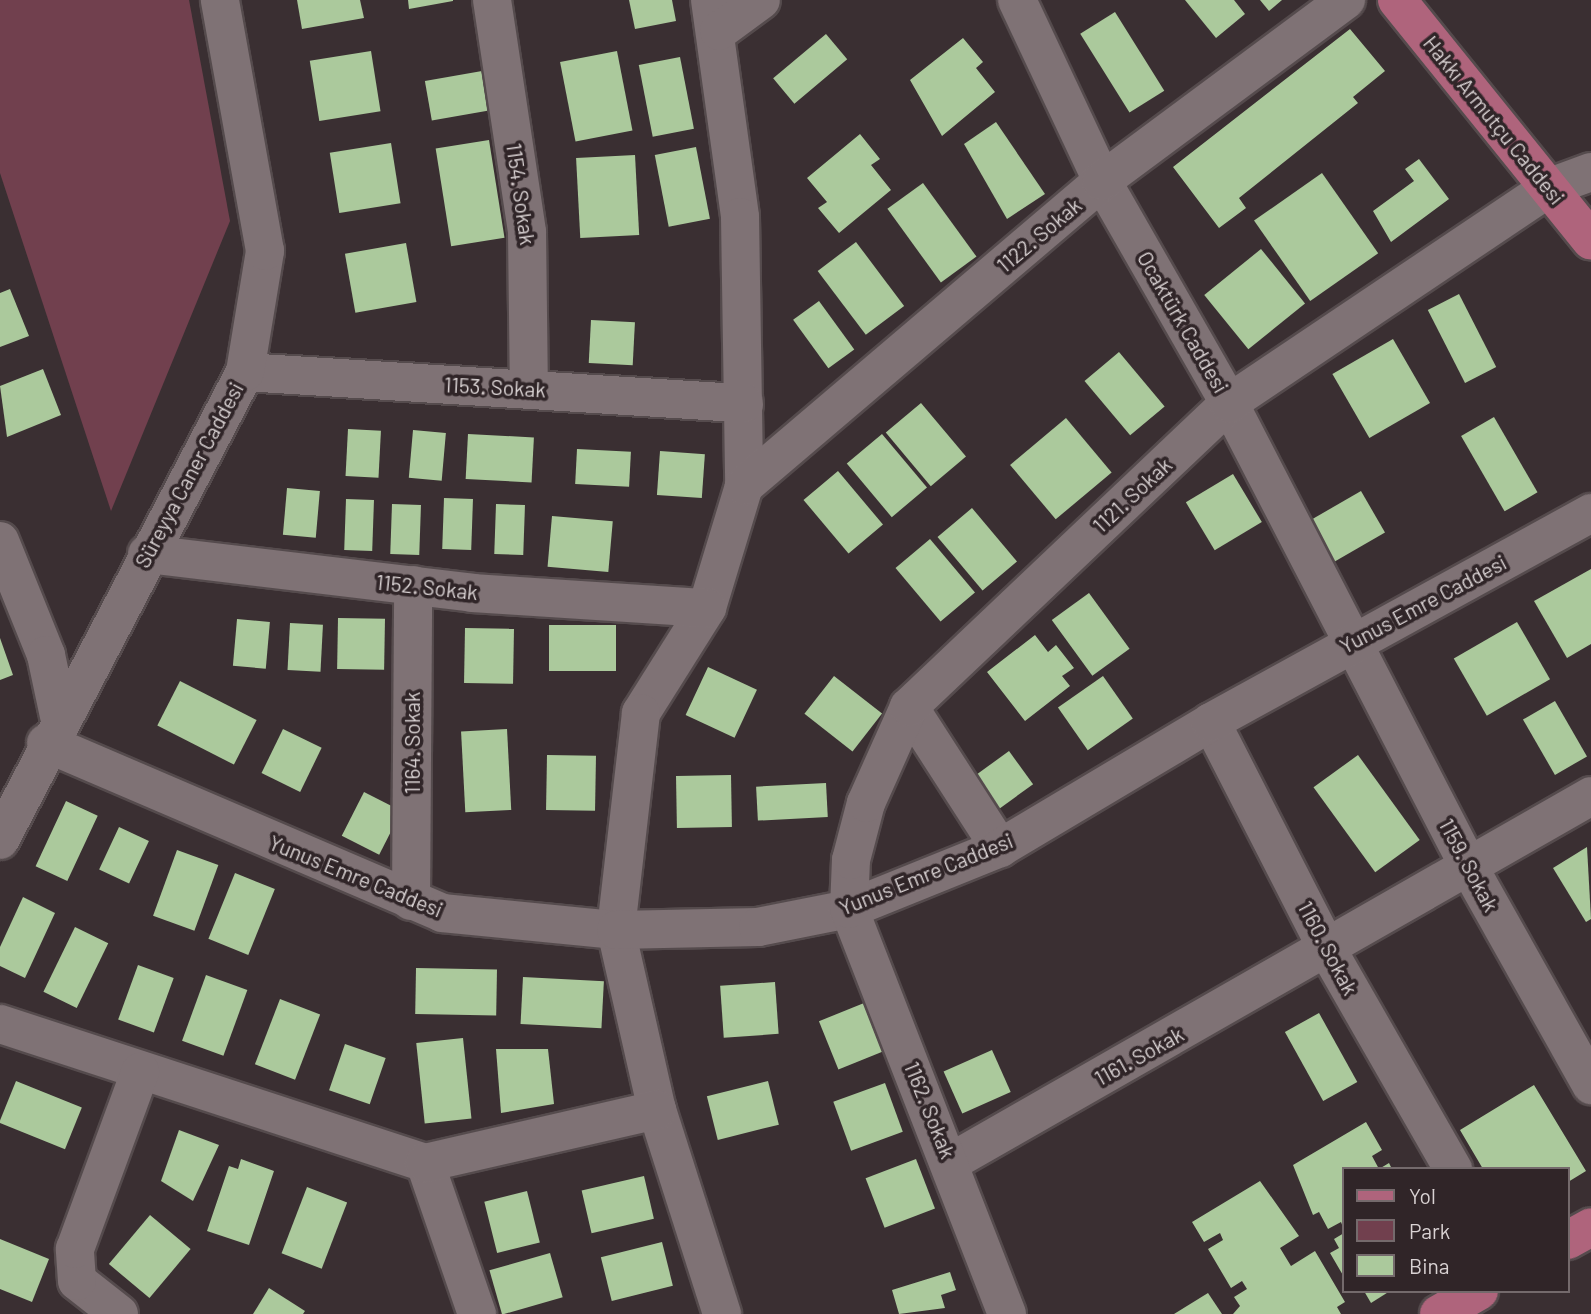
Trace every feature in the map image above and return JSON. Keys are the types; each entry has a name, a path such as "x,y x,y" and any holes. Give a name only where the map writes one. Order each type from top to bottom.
{"main road":[{"name":"Hakkı Armutçu Caddesi","path":"1397,0 1591,240"},
{"path":"1570,1239 1591,1227"},
{"path":"1439,1314 1476,1293"}],"street":[{"name":"Süreyya Caner Caddesi","path":"0,840 52,730 245,372 265,251 220,0"},
{"name":"1154. Sokak","path":"492,0 527,232 529,389"},
{"path":"722,1314 657,1110 615,930 641,713 707,608 744,486 740,217 715,16 761,0"},
{"name":"Ocaktürk Caddesi","path":"1017,0 1102,181 1230,403 1353,642"},
{"name":"1122. Sokak","path":"744,486 1102,181 1346,0"},
{"name":"1121. Sokak","path":"849,909 851,860 866,803 909,706 1230,403 1550,187 1591,172"},
{"name":"1153. Sokak","path":"245,372 744,403"},
{"name":"Yunus Emre Caddesi","path":"52,730 411,901 501,923 615,930 758,927 849,909 1000,848 1211,722 1591,513"},
{"path":"0,541 46,654 52,730"},
{"name":"1152. Sokak","path":"147,554 413,585 707,608"},
{"name":"1164. Sokak","path":"411,901 413,585"},
{"name":"1159. Sokak","path":"1353,642 1469,869 1591,1085"},
{"path":"909,706 1000,848"},
{"name":"1160. Sokak","path":"1211,722 1327,949 1452,1167"},
{"name":"1161. Sokak","path":"951,1162 1469,869 1591,796"},
{"name":"1162. Sokak","path":"849,909 951,1162 1007,1314"},
{"path":"0,1024 140,1072 425,1163 657,1110"},
{"path":"119,1314 77,1281 75,1249 140,1072"},
{"path":"425,1163 477,1314"}],"green space":[{"path":"0,0 189,0 230,221 111,511 0,173"}],"building":[{"path":"297,0 360,0 364,18 302,29"},
{"path":"408,0 453,0 453,1 409,9"},
{"path":"629,0 672,0 676,21 635,29"},
{"path":"1185,0 1234,0 1245,14 1216,38"},
{"path":"1260,0 1282,0 1269,11"},
{"path":"1115,12 1164,91 1130,113 1080,34"},
{"path":"1350,29 1385,71 1353,97 1358,103 1239,198 1246,208 1219,228 1173,167"},
{"path":"826,34 847,59 794,104 773,78"},
{"path":"963,38 983,62 976,68 995,92 942,136 910,80"},
{"path":"371,51 381,111 319,121 310,61"},
{"path":"617,51 632,131 576,142 560,62"},
{"path":"680,57 694,129 653,137 639,65"},
{"path":"482,71 489,110 432,120 425,81"},
{"path":"996,122 1045,194 1007,219 964,144"},
{"path":"860,134 880,159 871,165 891,190 839,233 818,208 827,202 807,178"},
{"path":"489,140 504,238 451,246 436,148"},
{"path":"391,143 401,203 339,213 330,153"},
{"path":"696,147 710,219 669,227 655,155"},
{"path":"635,155 639,235 580,238 576,158"},
{"path":"1419,159 1449,199 1391,242 1373,211 1414,181 1405,169"},
{"path":"1322,173 1378,253 1310,301 1254,221"},
{"path":"923,183 976,257 941,282 887,209"},
{"path":"856,242 904,306 866,335 818,271"},
{"path":"406,243 416,302 355,313 345,254"},
{"path":"1261,249 1305,303 1248,349 1204,295"},
{"path":"10,289 29,336 0,347 0,293"},
{"path":"1459,294 1496,367 1465,383 1428,310"},
{"path":"819,301 854,350 828,368 793,320"},
{"path":"591,320 635,322 633,365 589,363"},
{"path":"1393,339 1430,403 1369,438 1332,374"},
{"path":"1119,352 1165,406 1130,435 1085,381"},
{"path":"43,369 61,415 7,437 0,386"},
{"path":"921,403 966,457 931,486 886,433"},
{"path":"1494,417 1538,492 1505,511 1461,436"},
{"path":"1066,418 1112,472 1056,519 1010,465"},
{"path":"348,429 381,431 378,478 346,476"},
{"path":"413,430 446,433 442,481 409,478"},
{"path":"468,434 534,437 532,482 466,479"},
{"path":"882,434 927,488 892,517 847,464"},
{"path":"577,449 631,452 629,487 575,484"},
{"path":"660,451 705,454 702,498 657,495"},
{"path":"838,471 883,525 849,554 804,500"},
{"path":"1233,474 1262,522 1215,550 1186,502"},
{"path":"287,488 320,491 316,538 283,535"},
{"path":"1361,491 1385,533 1334,562 1310,520"},
{"path":"444,498 473,499 471,550 442,549"},
{"path":"346,499 374,500 372,551 344,550"},
{"path":"392,504 421,505 419,555 390,554"},
{"path":"496,504 525,505 523,555 494,554"},
{"path":"972,508 1017,562 983,591 938,537"},
{"path":"552,516 613,521 608,572 548,567"},
{"path":"930,539 975,593 941,622 896,568"},
{"path":"1591,569 1591,644 1567,658 1534,601"},
{"path":"1089,593 1130,649 1092,676 1052,620"},
{"path":"338,618 385,619 384,670 337,669"},
{"path":"237,619 270,622 266,669 233,666"},
{"path":"1517,622 1550,679 1487,716 1454,658"},
{"path":"290,623 323,625 320,672 288,670"},
{"path":"549,625 616,625 616,671 549,671"},
{"path":"465,628 514,629 513,684 464,683"},
{"path":"1035,635 1048,652 1056,645 1074,668 1062,676 1070,686 1025,721 987,672"},
{"path":"0,638 13,675 0,680"},
{"path":"708,667 757,690 735,738 686,715"},
{"path":"834,676 882,714 853,751 804,714"},
{"path":"1103,676 1133,719 1088,750 1058,708"},
{"path":"180,681 257,720 234,765 157,726"},
{"path":"1555,701 1587,756 1555,775 1523,720"},
{"path":"283,729 322,748 300,792 262,773"},
{"path":"507,729 511,810 465,812 461,731"},
{"path":"1009,751 1033,784 993,813 969,780"},
{"path":"547,755 596,756 595,811 546,810"},
{"path":"1358,755 1420,840 1375,872 1314,787"},
{"path":"731,775 732,827 677,828 676,776"},
{"path":"826,783 828,817 758,821 756,787"},
{"path":"364,792 401,811 379,855 342,836"},
{"path":"66,801 98,816 67,881 36,866"},
{"path":"119,827 149,841 129,884 99,870"},
{"path":"1587,847 1591,919 1586,922 1553,868"},
{"path":"177,850 218,865 194,931 153,916"},
{"path":"235,873 275,889 248,955 208,939"},
{"path":"23,897 55,913 25,978 0,966 0,947"},
{"path":"75,927 108,943 77,1008 43,992"},
{"path":"138,965 174,978 154,1032 118,1020"},
{"path":"416,968 497,969 496,1015 415,1014"},
{"path":"206,975 247,990 223,1056 182,1041"},
{"path":"523,977 604,981 601,1028 521,1024"},
{"path":"775,982 779,1034 724,1038 720,986"},
{"path":"280,999 320,1014 295,1080 255,1064"},
{"path":"869,1001 888,1049 838,1069 819,1021"},
{"path":"1319,1013 1357,1082 1323,1101 1285,1032"},
{"path":"463,1038 471,1119 425,1123 416,1043"},
{"path":"345,1044 386,1058 370,1104 329,1090"},
{"path":"496,1049 548,1049 554,1104 501,1113"},
{"path":"992,1050 1011,1092 962,1114 944,1072"},
{"path":"16,1081 82,1108 65,1149 0,1123"},
{"path":"768,1081 779,1125 718,1140 707,1096"},
{"path":"885,1083 903,1132 851,1151 833,1102"},
{"path":"1534,1085 1586,1171 1570,1181 1570,1167 1482,1167 1460,1130"},
{"path":"1366,1122 1382,1150 1372,1156 1378,1167 1342,1167 1342,1225 1341,1222 1328,1229 1319,1212 1313,1215 1293,1165"},
{"path":"179,1130 219,1145 193,1201 161,1181"},
{"path":"241,1159 274,1171 249,1245 207,1231 229,1166 238,1169"},
{"path":"916,1159 935,1208 885,1228 866,1178"},
{"path":"644,1176 654,1219 592,1233 582,1190"},
{"path":"1260,1181 1299,1236 1280,1248 1291,1266 1315,1251 1345,1302 1337,1307 1341,1314 1233,1314 1240,1306 1234,1297 1247,1289 1242,1281 1231,1288 1208,1249 1223,1240 1220,1233 1204,1242 1192,1222"},
{"path":"307,1187 347,1202 322,1269 282,1253"},
{"path":"527,1191 540,1242 497,1253 484,1202"},
{"path":"150,1215 191,1249 149,1298 109,1264"},
{"path":"1342,1234 1342,1274 1330,1253 1339,1248 1334,1239"},
{"path":"0,1239 49,1259 32,1302 0,1289"},
{"path":"662,1242 673,1286 612,1301 601,1257"},
{"path":"550,1253 563,1297 502,1314 489,1270"},
{"path":"950,1272 956,1290 941,1295 945,1308 899,1314 892,1290"},
{"path":"269,1288 305,1311 303,1314 253,1314"},
{"path":"1208,1293 1222,1314 1174,1314"},
{"path":"1365,1293 1387,1293 1371,1303"}]}
